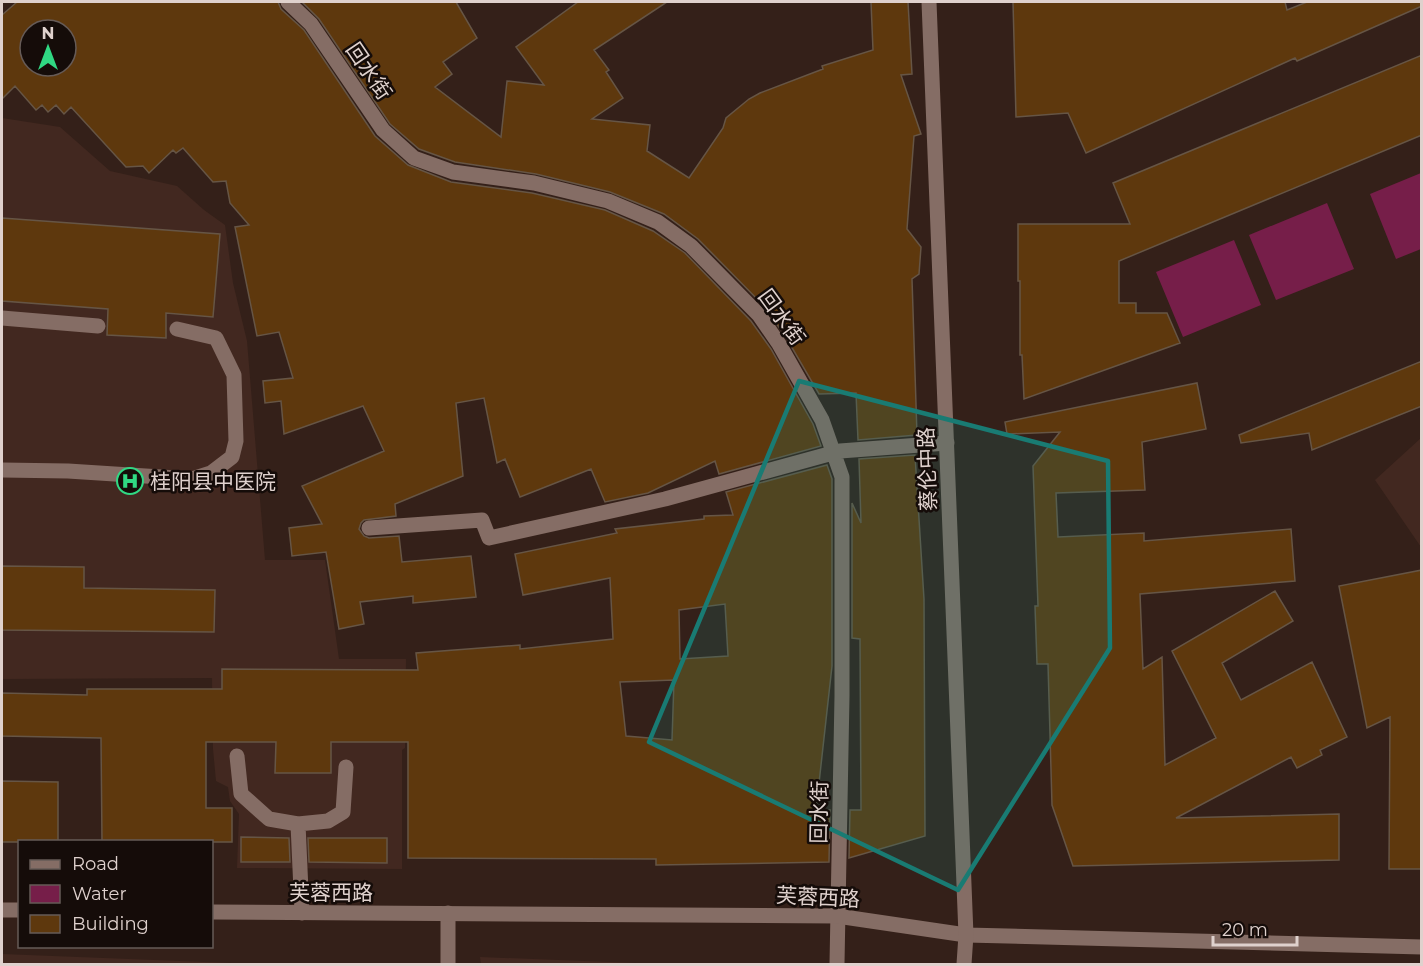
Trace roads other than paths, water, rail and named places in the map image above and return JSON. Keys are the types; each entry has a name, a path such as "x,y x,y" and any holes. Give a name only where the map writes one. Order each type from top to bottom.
{"street":[{"name":"回水街","path":"288,2 311,24 383,130 414,158 453,172 534,183 608,201 658,222 691,246 759,315 779,344 822,420 842,477 842,696 837,964"},
{"name":"蔡伦中路","path":"929,2 966,935 964,964"},
{"path":"2,318 98,326"},
{"path":"2,470 192,478 211,473 232,457 236,441 234,375 216,338 177,329"},
{"path":"369,528 482,520 489,538 666,499 840,451 947,443"},
{"path":"237,756 241,794 269,819 298,824 328,821 343,812 346,767"},
{"path":"298,824 302,913"},
{"path":"2,910 18,910"},
{"name":"芙蓉西路","path":"213,912 837,916 966,935 1422,947"},
{"path":"448,914 448,964"}],"water":[{"path":"1421,173 1421,249 1396,259 1370,194"},
{"path":"1327,203 1354,269 1276,300 1249,235"},
{"path":"1234,240 1261,305 1183,337 1156,272"}],"place":[{"name":"桂阳县中医院","path":"130,481"}]}
